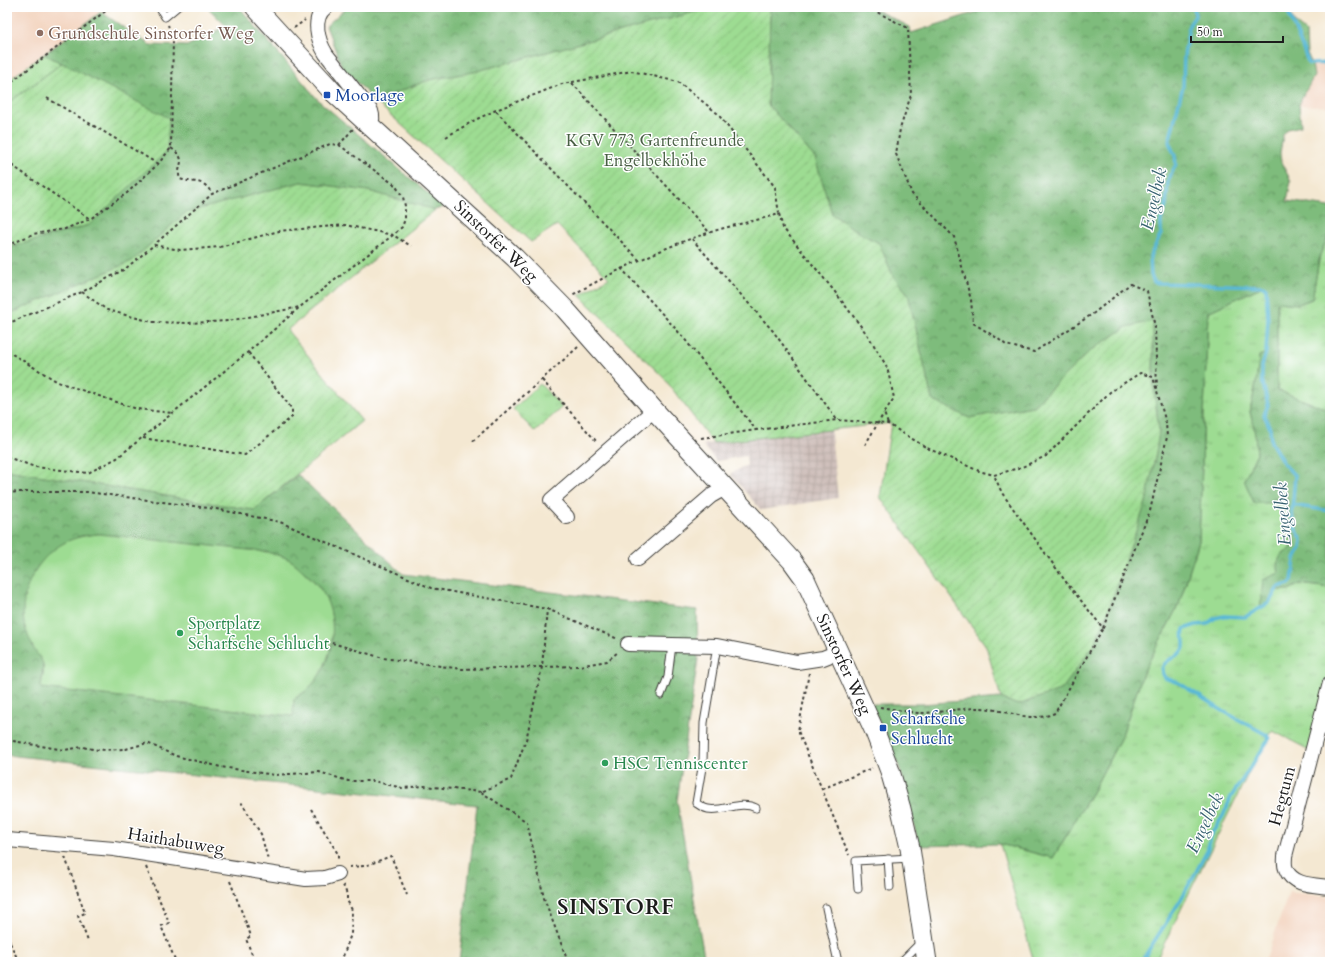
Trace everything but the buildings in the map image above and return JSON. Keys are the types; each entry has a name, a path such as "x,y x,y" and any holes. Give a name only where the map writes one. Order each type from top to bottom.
{"street":[{"name":"Sinstorfer Weg","path":"255,7 332,91 515,258 565,309 654,410 792,561 805,579 875,732 887,762 901,809 911,858 927,962"},
{"path":"326,7 317,22 317,30 321,46 371,111 373,115 372,120 366,122"},
{"path":"567,517 551,500 654,410"},
{"path":"638,559 711,496 725,488"},
{"path":"628,644 717,646 797,662 823,658 838,652"},
{"name":"Hegtum","path":"1330,683 1324,731 1285,856 1286,869 1293,878 1304,884 1330,887"},
{"name":"Haithabuweg","path":"7,840 114,849 315,880 325,878 338,871"}],"lane":[{"path":"159,7 164,17 177,7"},
{"path":"661,695 668,677 672,645"},
{"path":"717,646 704,723 703,762 696,803 706,809 743,804 756,808"},
{"path":"858,889 856,861 911,858"},
{"path":"888,859 890,887"},
{"path":"826,908 838,962"},
{"path":"901,962 924,939"}],"path":[{"path":"7,85 111,7"},
{"path":"867,7 908,28 911,95 900,129 896,154 912,194 954,237 970,300 973,323 1006,345 1034,352 1094,312 1130,284 1147,291 1155,327 1157,393"},
{"path":"7,246 33,234 65,229 90,219 127,193 158,164 171,148 173,38 164,17"},
{"path":"446,137 473,121 496,110 562,84 632,71 678,82 717,113 775,187 779,214 783,228 869,337 887,367 894,398 865,445"},
{"path":"572,82 709,232"},
{"path":"47,98 158,164"},
{"path":"496,110 639,260"},
{"path":"339,145 366,122"},
{"path":"7,324 82,292 125,269 212,194 330,144 339,145 395,186 403,197 405,219 402,227 300,307 248,352 117,458 88,474 36,467 7,457"},
{"path":"171,148 179,153 182,161 179,176 180,179 187,182 203,183 209,187 212,194"},
{"path":"7,162 90,219"},
{"path":"571,295 621,268 709,232 779,214"},
{"path":"154,245 180,250 220,247 279,232 345,225 393,235 411,246"},
{"path":"692,239 773,331 837,420"},
{"path":"621,268 684,336 756,430"},
{"path":"82,292 107,310 152,322 189,323 228,321 300,307"},
{"path":"472,441 590,337"},
{"path":"7,351 58,382 137,409 173,413"},
{"path":"143,438 246,455 292,417 292,409 248,352"},
{"path":"682,441 837,420 878,422 888,424 927,448 979,471 994,475 1022,467 1046,456 1110,392 1140,373 1153,377 1166,423 1167,438 1150,511 1103,628 1055,713 1045,717 1018,716 998,710 980,708 919,713 862,704"},
{"path":"542,380 595,439"},
{"path":"884,413 888,424"},
{"path":"994,475 1002,493 1066,582 1103,628"},
{"path":"7,493 87,492 216,508 280,522 431,588 547,609 628,644 607,661 579,666 462,669 383,658 332,643"},
{"path":"482,792 511,779 526,740 542,667 547,609"},
{"path":"812,660 798,732 850,857"},
{"path":"7,740 64,750 82,748 98,750 126,749 147,743 176,756 221,767 276,775 319,772 348,781 374,781 402,788 424,786 482,792 527,822 544,898 568,962"},
{"path":"822,789 887,762"},
{"path":"241,802 261,834 271,874"},
{"path":"311,809 338,854 338,871 347,894 346,900 352,910 351,934 341,962"},
{"path":"66,844 64,859 86,913 78,916 88,941"},
{"path":"148,854 145,868 169,923 161,926 176,962"},
{"path":"338,871 365,866 391,856 407,895"},
{"path":"230,867 228,877 252,936 246,939 255,962"},
{"path":"7,934 18,960"},
{"path":"7,959 28,962"}],"shaded area":[{"name":"Grundschule Sinstorfer Weg","path":"7,7 107,7 7,81"},
{"path":"1330,63 1330,107 1299,105 1314,76 1312,64"},
{"path":"830,426 838,498 761,510 730,474 747,465 746,456 716,461 703,445 765,434"},
{"path":"1289,892 1330,897 1330,962 1265,961"}],"green space":[{"path":"207,7 239,7 319,101 444,207 435,210 368,191 301,182 185,213 132,261 7,315 7,248 89,225 168,118 44,54 101,12 150,45 187,46 226,26"},
{"path":"347,7 713,7 474,72 429,80 375,101 342,67 326,26"},
{"name":"KGV 773 Gartenfreunde Engelbekhöhe","path":"713,7 770,7 768,105 815,158 832,214 859,233 879,243 893,276 908,294 932,400 969,418 1033,406 1090,351 1127,327 1153,321 1153,382 1159,431 1146,502 1106,617 1094,645 1062,689 1018,705 1001,698 986,646 880,497 891,423 713,443 664,378 579,295 609,278 557,225 531,242 375,101 429,80 474,72"},
{"path":"770,7 870,7 910,27 911,33 992,7 1286,7 1295,23 1306,32 1307,53 1312,64 1314,76 1299,105 1301,126 1288,129 1283,135 1280,153 1281,162 1291,181 1287,201 1330,207 1330,232 1320,255 1312,299 1298,304 1277,302 1277,390 1327,409 1327,434 1330,438 1330,588 1300,584 1289,590 1276,590 1269,603 1260,609 1263,580 1279,573 1277,564 1281,555 1292,548 1286,492 1271,503 1254,503 1244,480 1257,453 1254,428 1250,412 1256,383 1259,356 1266,353 1268,319 1267,291 1263,286 1208,312 1199,541 1179,604 1143,673 1122,735 1094,789 1053,858 1000,844 919,846 899,766 871,704 922,704 1001,698 1018,705 1062,689 1094,645 1106,617 1146,502 1159,431 1153,382 1153,321 1127,327 1090,351 1033,406 969,418 932,400 908,294 893,276 879,243 859,233 832,214 815,158 768,105"},
{"path":"44,54 62,63 7,104 7,81"},
{"path":"62,63 169,118 167,151 89,225 7,248 7,104"},
{"path":"301,182 368,191 435,210 287,330 362,421 254,510 7,470 7,315 132,261 185,213"},
{"path":"1330,232 1330,438 1277,390 1277,302 1298,304 1312,299 1320,255"},
{"path":"1263,286 1267,291 1268,319 1266,353 1256,383 1250,412 1254,428 1257,453 1244,480 1271,503 1286,491 1292,549 1281,555 1276,590 1289,590 1300,584 1330,588 1330,683 1313,752 1273,731 1268,735 1268,741 1252,766 1155,962 1034,962 1000,844 1053,858 1094,789 1122,735 1143,673 1179,604 1199,541 1208,312"},
{"path":"540,384 562,407 535,432 513,409"},
{"path":"7,470 254,510 298,475 403,574 697,610 698,659 677,801 705,962 459,962 477,805 7,755","holes":["99,534 267,552 290,560 314,581 323,593 331,616 332,641 325,665 311,686 294,699 292,716 41,688 43,665 64,543 81,536"]},
{"name":"Sportplatz Scharfsche Schlucht","path":"99,534 267,552 290,560 317,584 328,604 331,616 332,641 325,665 319,676 305,692 294,699 293,716 41,688 44,670 43,664 32,645 24,623 23,611 27,588 38,567 45,557 54,549 72,539"}],"waterway":[{"name":"Engelbek","path":"1141,962 1180,901 1207,851 1212,833 1223,816 1231,797 1269,739 1267,735 1223,711 1179,683 1165,678 1162,673 1162,668 1167,661 1183,650 1184,629 1196,625 1207,624 1215,618 1224,616 1245,617 1269,603 1278,587 1289,584 1292,581 1295,559 1301,548 1302,540 1293,524 1292,511 1295,476 1284,464 1271,442 1270,428 1264,415 1268,405 1262,379 1262,366 1266,353 1268,319 1266,288 1263,286 1159,283 1154,282 1151,275 1150,256 1161,234 1161,220 1166,206 1168,181 1176,164 1175,156 1169,142 1183,86 1184,56 1189,25 1195,16 1194,7"},
{"path":"1286,7 1309,64 1330,63"},
{"path":"1292,505 1330,511"}],"place":[{"name":"Grundschule Sinstorfer Weg","path":"40,33"},
{"name":"Moorlage","path":"327,95"},
{"name":"Sportplatz Scharfsche Schlucht","path":"180,633"},
{"name":"Scharfsche Schlucht","path":"883,728"},
{"name":"HSC Tenniscenter","path":"605,763"}],"district":[{"name":"SINSTORF","path":"616,907"}]}
